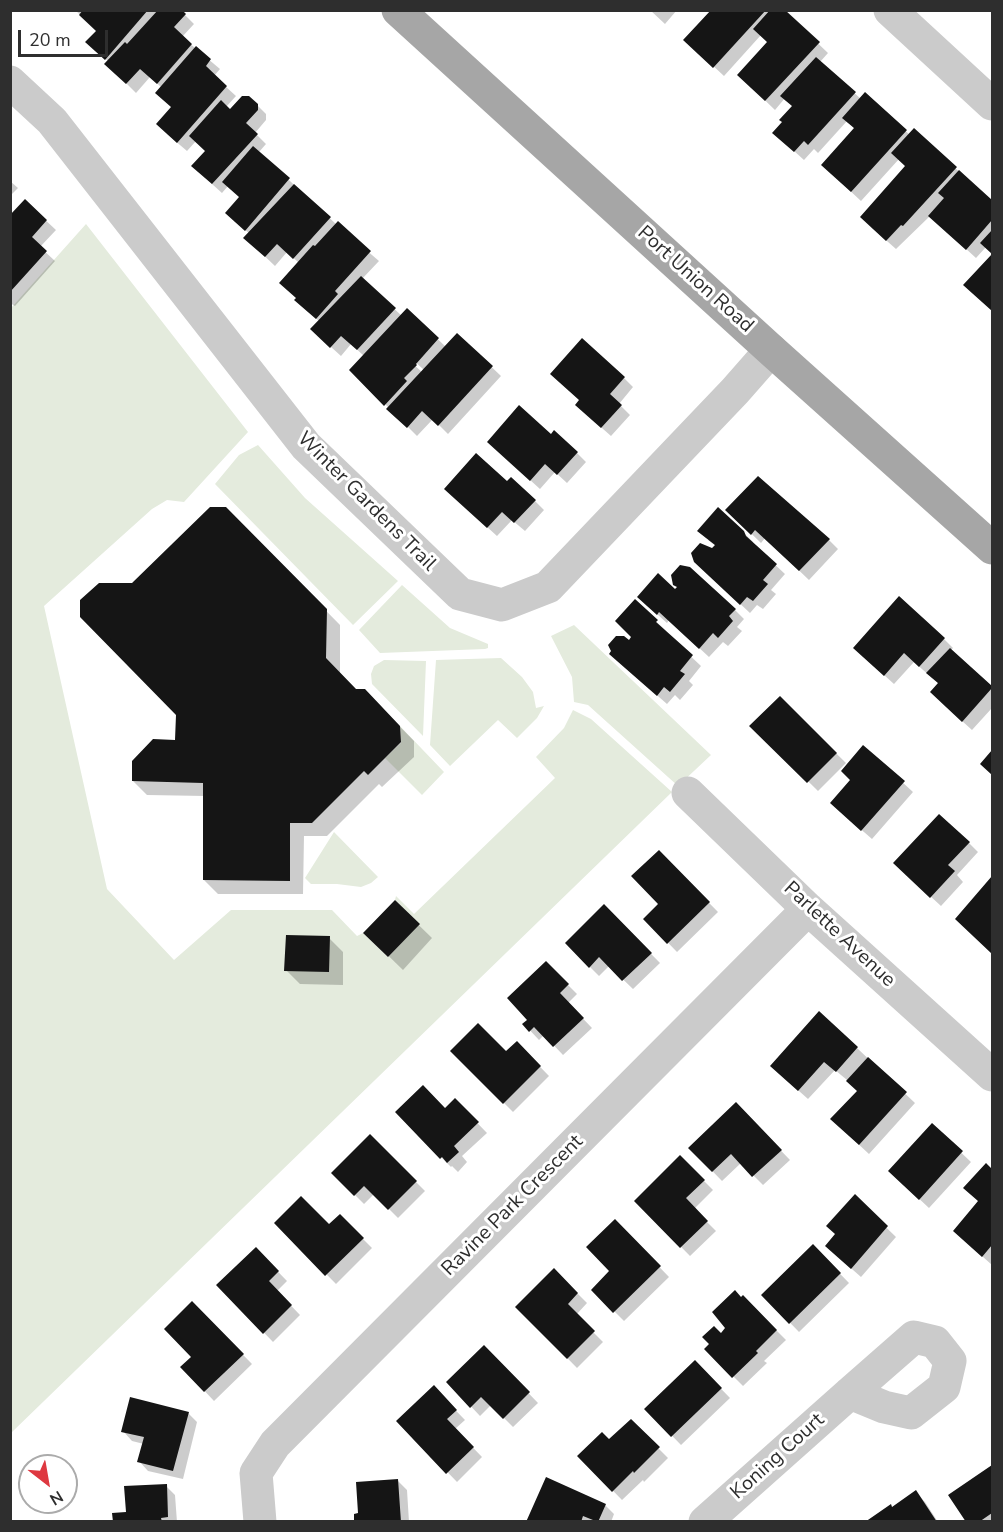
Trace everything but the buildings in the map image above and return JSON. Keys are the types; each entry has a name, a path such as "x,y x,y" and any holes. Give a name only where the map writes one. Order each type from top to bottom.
{"main road":[{"name":"Port Union Road","path":"398,10 771,350 993,548"}],"street":[{"path":"890,10 993,104"},
{"name":"Winter Gardens Trail","path":"10,82 52,120 306,446 460,594 502,605 548,587 735,391 771,350"},
{"name":"Parlette Avenue","path":"688,793 808,909 993,1075"},
{"name":"Ravine Park Crescent","path":"260,1521 256,1473 275,1444 808,909"},
{"name":"Koning Court","path":"705,1521 850,1393"}],"shaded area":[{"path":"86,224 248,432 184,502 167,500 152,509 44,606 107,889 174,960 231,910 332,910 357,936 363,933 388,957 419,924 395,900 396,896 414,914 555,778 536,757 564,728 573,710 591,719 672,792 11,1433 11,308"},
{"path":"258,445 305,498 398,581 353,625 215,484 239,455"},
{"path":"402,585 450,628 488,644 488,648 380,653 359,630"},
{"path":"574,625 711,755 678,786 588,705 574,702 572,677 551,636"},
{"path":"501,658 522,677 533,692 536,708 544,706 537,718 517,738 498,720 450,766 430,745 436,660"},
{"path":"384,660 426,661 423,736 372,684 371,674 374,666"},
{"path":"400,726 444,772 422,795 385,758 401,743"},
{"path":"334,832 378,877 371,883 361,887 311,884 305,878"}]}
